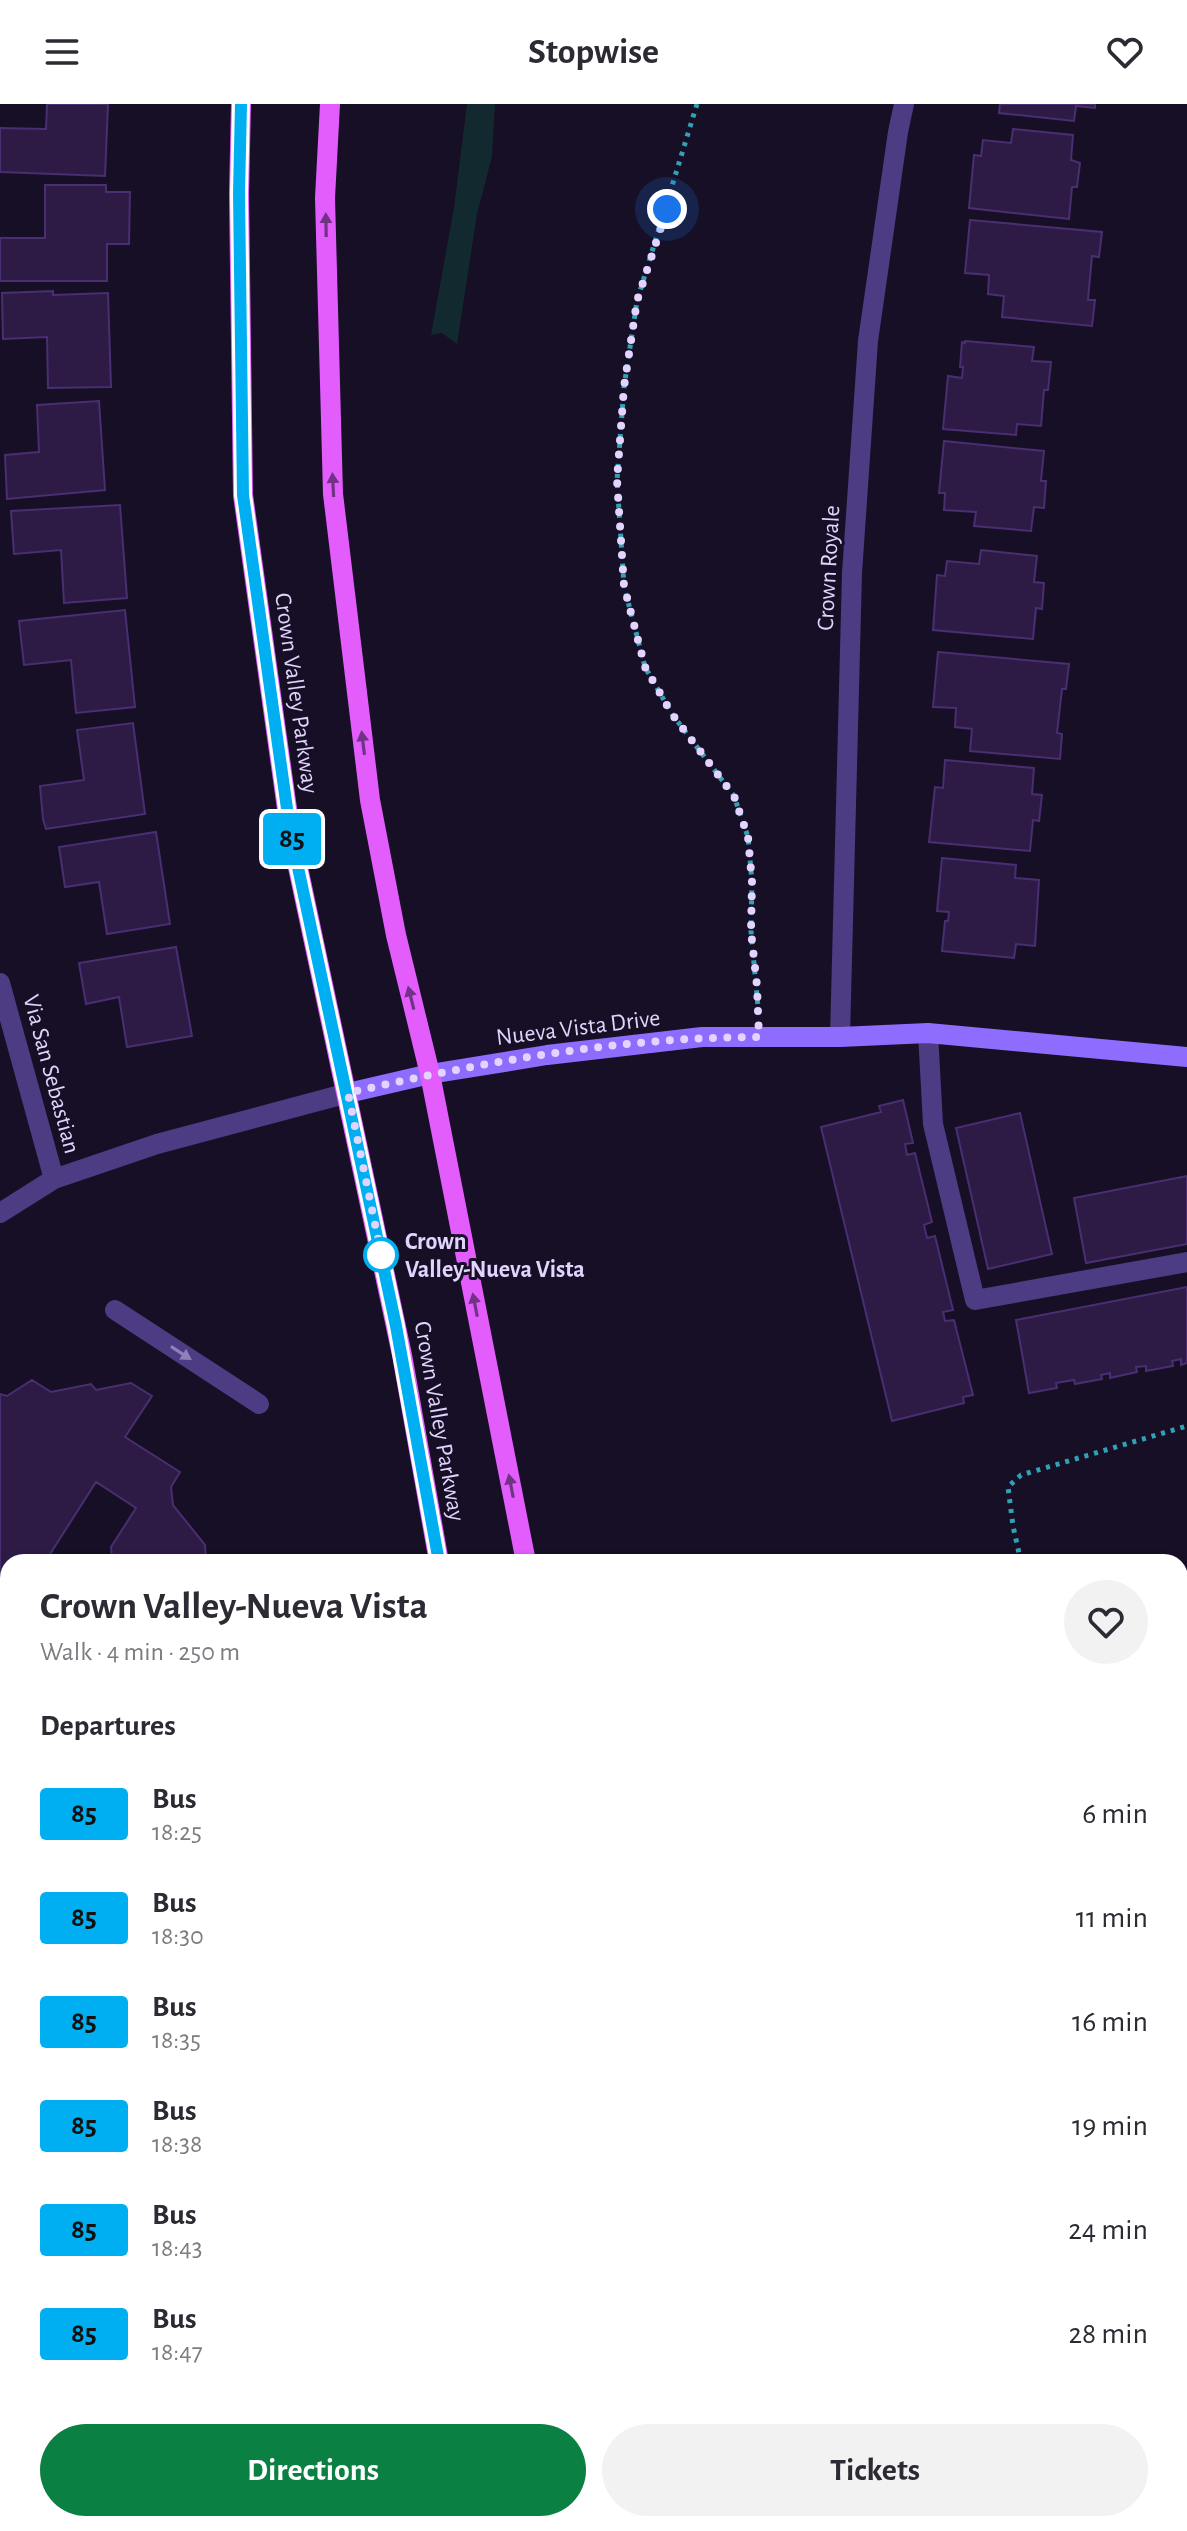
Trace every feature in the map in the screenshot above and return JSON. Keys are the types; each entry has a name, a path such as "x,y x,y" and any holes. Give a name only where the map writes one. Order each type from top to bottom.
{"main road":[{"name":"Crown Valley Parkway","path":"241,104 239,194 243,495 290,830 402,1355 438,1554"},
{"path":"330,104 325,198 333,494 370,800 396,935 430,1074 524,1554"}],"street":[{"name":"Crown Royale","path":"840,1037 854,542 868,341 904,104"},
{"name":"Via San Sebastian","path":"0,983 54,1179"},
{"name":"Nueva Vista Drive","path":"0,1213 54,1179 157,1144 430,1074 547,1055 702,1037 840,1037 928,1033 1187,1057"},
{"path":"928,1033 933,1124 975,1300 1187,1262"},
{"path":"115,1310 259,1404"}],"path":[{"path":"697,104 637,301 624,387 617,480 622,556 624,586 645,667 672,714 734,796 748,837 759,1037"},
{"path":"1019,1554 1008,1487 1021,1475 1187,1426"}],"green space":[{"path":"467,104 495,104 492,156 477,214 457,344 442,333 431,335 454,208"}],"building":[{"path":"47,104 108,104 105,176 0,172 0,128 46,129"},
{"path":"1000,104 1095,104 1095,108 1076,106 1074,121 999,113"},
{"path":"1013,129 1073,135 1071,160 1080,163 1077,187 1072,187 1069,219 969,208 974,155 981,156 983,140 1011,143"},
{"path":"45,185 106,185 106,192 130,192 129,244 107,244 107,281 0,281 0,238 45,238"},
{"path":"970,220 1102,232 1099,257 1092,256 1088,300 1095,300 1092,326 1002,317 1004,296 988,294 989,275 965,273"},
{"path":"53,291 53,295 108,293 111,387 48,388 47,337 3,339 2,293"},
{"path":"962,342 1034,347 1032,361 1051,362 1048,390 1044,390 1041,426 1017,424 1016,435 943,429 948,376 962,378"},
{"path":"99,401 105,490 7,499 5,455 39,452 37,405"},
{"path":"944,441 1044,451 1041,481 1046,481 1044,508 1034,507 1031,531 974,526 976,512 944,510 945,493 939,493"},
{"path":"120,505 127,598 64,603 61,550 14,554 11,511"},
{"path":"981,550 1037,556 1034,582 1044,583 1042,609 1036,608 1033,639 933,630 937,575 945,576 947,561 979,564"},
{"path":"125,610 135,707 76,713 71,660 24,665 19,621"},
{"path":"938,652 1069,664 1066,689 1062,689 1057,733 1062,734 1060,759 970,751 972,729 955,727 956,708 933,707"},
{"path":"133,723 145,814 46,829 40,786 84,780 77,730"},
{"path":"945,760 1034,768 1032,794 1042,795 1039,821 1033,820 1030,851 929,842 935,787 943,788"},
{"path":"156,832 170,924 107,934 99,882 65,887 59,847"},
{"path":"942,858 1016,865 1015,878 1039,880 1035,946 1016,944 1014,958 942,951 949,912 937,911"},
{"path":"176,947 192,1036 127,1047 119,997 86,1004 79,963"},
{"path":"903,1100 913,1143 905,1144 907,1155 915,1153 932,1222 924,1225 927,1238 935,1236 953,1310 943,1312 945,1321 954,1320 973,1395 963,1397 964,1403 892,1421 821,1127 881,1112 879,1106"},
{"path":"1020,1113 1052,1254 988,1269 956,1128"},
{"path":"1187,1176 1187,1244 1086,1263 1074,1198"},
{"path":"1187,1287 1187,1363 1181,1365 1181,1359 1172,1361 1173,1366 1146,1371 1146,1366 1136,1367 1137,1372 1110,1378 1110,1373 1101,1375 1102,1379 1075,1384 1074,1380 1056,1383 1057,1388 1029,1393 1016,1320"},
{"path":"32,1380 51,1392 91,1384 96,1390 131,1383 152,1396 125,1437 180,1472 171,1487 173,1505 205,1545 206,1554 111,1554 111,1547 136,1508 96,1482 50,1554 0,1554 0,1394 7,1396"}],"bus line":[{"name":"85","path":"241,104 239,194 243,495 290,830 396,1326 438,1554"}],"place":[{"name":"Crown Valley-Nueva Vista","path":"381,1255"}],"route":[{"path":"381,1255 384,1268 348,1093 430,1074 547,1055 702,1037 759,1037 748,837 734,796 672,714 645,667 624,586 617,480 624,387 637,301 667,209"}]}
